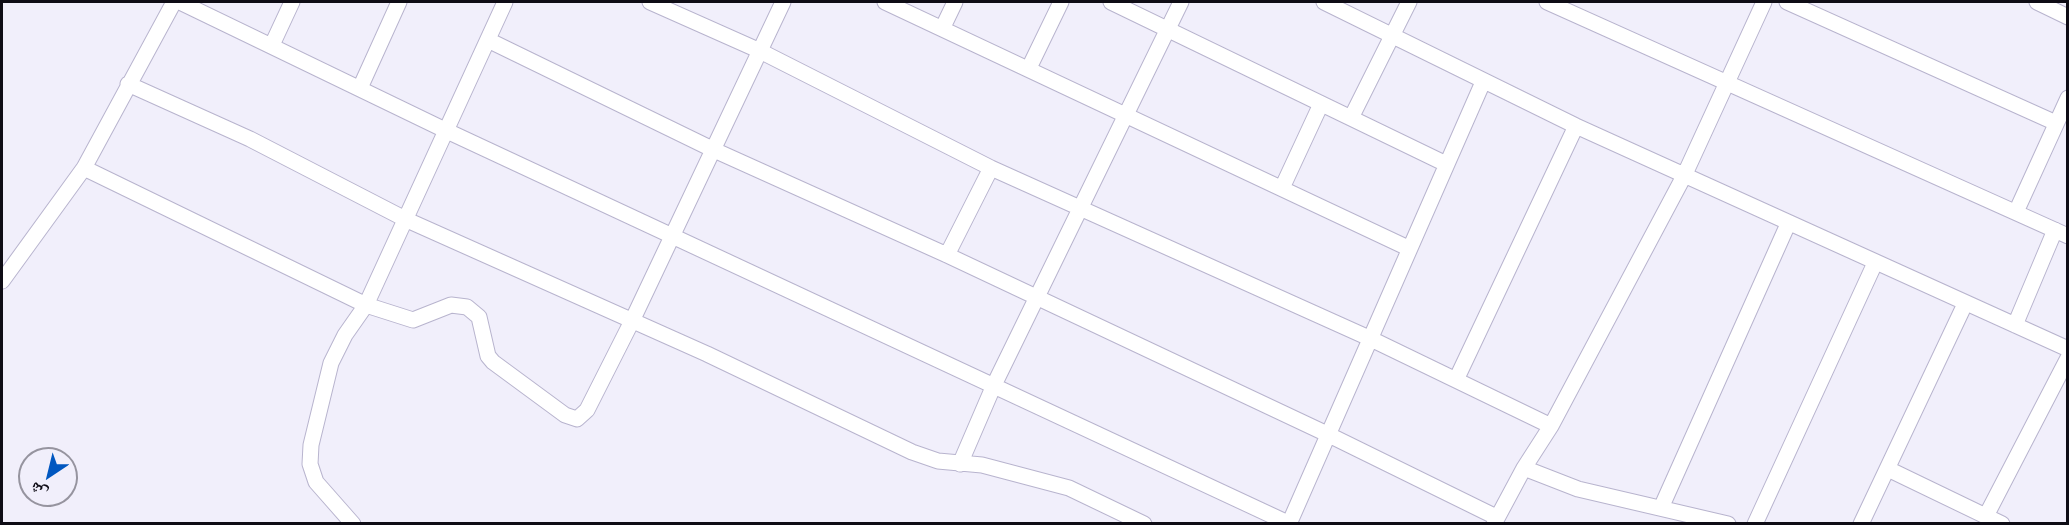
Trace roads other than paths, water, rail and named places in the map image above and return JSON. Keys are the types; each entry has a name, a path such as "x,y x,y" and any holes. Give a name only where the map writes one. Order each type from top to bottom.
{"street":[{"path":"2,281 84,168 174,2"},
{"path":"180,2 447,131 1290,523 1408,248 1483,82"},
{"path":"272,45 292,2"},
{"path":"360,88 399,2"},
{"path":"353,524 316,482 310,464 311,445 331,363 345,336 366,305 407,220 505,2"},
{"path":"650,2 758,50 991,168 1370,338 1551,426"},
{"path":"84,168 366,305 412,320 451,305 467,307 479,317 489,356 494,362 571,419 581,417 587,410 674,237 758,50 783,2"},
{"path":"885,2 943,27 1408,248"},
{"path":"943,27 955,2"},
{"path":"1029,68 1060,2"},
{"path":"1111,2 1446,164"},
{"path":"960,464 994,385 1128,115 1181,2"},
{"path":"1324,2 1576,126 2067,349"},
{"path":"1351,118 1409,2"},
{"path":"1547,2 2061,233 2015,325"},
{"path":"488,40 714,150 947,255 1327,434 1495,520 1551,426 1684,176 1764,2"},
{"path":"1787,2 2056,123"},
{"path":"2037,2 2067,17"},
{"path":"129,84 250,140 407,220 632,321 912,452 938,461 982,465 1069,488 1144,524"},
{"path":"2016,212 2067,98"},
{"path":"1282,188 1322,104"},
{"path":"1456,380 1576,126"},
{"path":"947,255 991,168"},
{"path":"1661,508 1788,224"},
{"path":"1755,524 1875,263"},
{"path":"1861,524 1965,304"},
{"path":"1986,516 2067,358"},
{"path":"1524,468 1578,489 1728,524"},
{"path":"1888,469 2002,524"}]}
